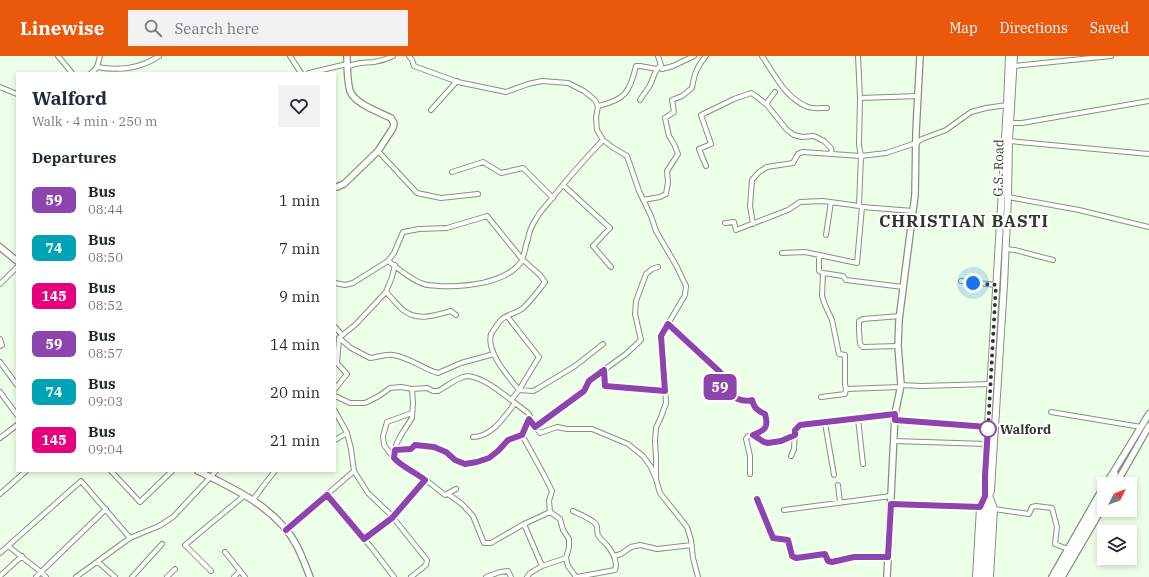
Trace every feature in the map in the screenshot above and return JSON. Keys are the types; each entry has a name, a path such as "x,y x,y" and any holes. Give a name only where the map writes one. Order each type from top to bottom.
{"main road":[{"name":"G.S. Road","path":"987,496 985,490 987,444 1009,56"},
{"name":"G.S. Road","path":"987,496 991,490 1006,249 1009,141 1014,56"},
{"path":"987,496 990,577"},
{"path":"984,577 987,496"},
{"path":"976,577 987,508"},
{"path":"980,577 987,508"}],"street":[{"path":"58,56 71,72"},
{"path":"92,72 97,67 100,56"},
{"path":"97,67 112,70 138,66 158,56"},
{"path":"290,56 300,72"},
{"path":"336,187 344,184 378,151 393,128 394,122 391,118 362,104 354,98 349,84 347,56"},
{"path":"314,72 354,63 385,60 393,56"},
{"path":"409,56 414,66 456,81 506,92 528,84 542,81 568,83 584,90 598,106 596,118 597,130 603,140 627,156 638,191 651,216 656,231 686,286 685,295 661,336 666,403 656,428 656,479"},
{"path":"658,56 662,69 674,66 694,56"},
{"path":"643,200 660,197 666,194 668,182 667,171 678,154 669,136 665,118 674,112 672,100 682,96 692,88 697,69 706,56"},
{"path":"762,56 778,82 795,100 809,108 826,108"},
{"path":"782,253 805,252 857,263 861,206 858,56"},
{"path":"887,577 895,417 900,386 898,346 900,316 915,195 920,56"},
{"path":"1014,66 1111,56"},
{"path":"640,100 649,86 654,72 661,64"},
{"path":"598,106 617,100 625,94 631,84 636,66 657,68"},
{"path":"431,110 456,81"},
{"path":"0,87 16,94"},
{"path":"766,105 775,92"},
{"path":"706,166 699,149 711,144 701,115 734,99 751,94 756,96 766,105 794,135 802,137 814,136 824,141 831,148 832,154"},
{"path":"860,98 918,96"},
{"path":"1010,123 1022,123 1149,101"},
{"path":"753,224 750,206 752,180 759,172 767,167 793,163 798,154 802,152 861,156 886,153 916,143 922,139 946,130 971,112 1007,105"},
{"path":"388,261 423,284 446,286 484,283 507,274 515,268 522,259 532,226 536,218 580,164 603,140"},
{"path":"1009,141 1149,154"},
{"path":"378,151 417,193 441,198 478,194"},
{"path":"452,172 483,162 501,173 523,168 553,198"},
{"path":"563,185 610,228 593,246 611,267"},
{"path":"1008,197 1080,210 1149,227"},
{"path":"724,223 734,222 736,230 788,210 800,202 823,201 913,211"},
{"path":"826,235 831,202"},
{"path":"336,283 345,285 353,283 388,261 394,253 403,232 419,229 447,228 487,216 522,259 540,275 545,282 534,298 522,309 500,321 492,334 490,342 500,366 519,390 533,391 537,389 575,366 603,344"},
{"path":"0,247 16,260"},
{"path":"1006,249 1053,260"},
{"path":"819,255 819,271 823,273 843,276 846,280 904,287"},
{"path":"336,388 347,374 336,363 341,336 356,324 386,292 395,265"},
{"path":"535,427 584,391 589,381 626,354 641,340 635,314 636,301 646,274 652,268 658,267"},
{"path":"0,284 16,268"},
{"path":"821,397 845,394 846,389 845,355 839,354 832,320 822,296 823,273"},
{"path":"961,281 996,285"},
{"path":"386,292 404,311 414,316 434,316 451,311 453,311 456,315"},
{"path":"507,316 539,357 519,390 511,400"},
{"path":"898,346 863,346 860,344 859,321 863,319 900,316"},
{"path":"668,324 721,373 717,381 721,389 733,397 749,401 752,400 754,407 761,413 765,414 767,421 766,427 762,431 748,436 746,439 750,456 750,474"},
{"path":"336,328 351,348 370,358 392,355 438,373 461,363 494,354"},
{"path":"0,339 2,344 0,346"},
{"path":"0,362 16,384"},
{"path":"604,370 605,386 665,391"},
{"path":"336,396 350,403 365,403 379,396 390,388 427,388 433,391 438,391 464,376 475,377 483,380 530,416 522,435 508,440 489,458 477,462 465,464 455,460 446,452 434,447 415,445 411,449 395,450"},
{"path":"846,389 991,384"},
{"path":"394,458 396,445 401,434 412,418 412,389"},
{"path":"0,392 16,414"},
{"path":"473,437 487,434 495,427 515,403"},
{"path":"1052,412 1143,433"},
{"path":"336,413 347,432 354,471 368,493 392,518 427,560 426,565 411,577"},
{"path":"412,413 387,422 383,436 384,445 398,462 417,473 445,495 448,494 462,504 473,516 484,543 491,543 524,524 550,512"},
{"path":"1118,477 1124,470 1143,433 1149,414"},
{"path":"791,456 794,448 795,430 800,425 895,417 988,427"},
{"path":"529,419 540,433 557,427 567,429 592,429 628,444 643,456 651,467 660,493 687,527 698,577"},
{"path":"858,419 863,464"},
{"path":"825,423 834,475"},
{"path":"0,438 16,426"},
{"path":"1110,477 1149,426"},
{"path":"336,439 347,432"},
{"path":"522,435 552,491 549,501 550,512 560,519 563,530 569,539 569,547 566,558 568,566 577,577 616,570 617,566 614,556 607,545 598,536 595,523 573,511"},
{"path":"753,435 768,443 781,441 795,435"},
{"path":"894,441 987,444"},
{"path":"1114,477 1117,466"},
{"path":"286,530 354,471"},
{"path":"0,494 25,472"},
{"path":"112,472 140,502 171,472"},
{"path":"200,472 245,495 275,517 297,546 310,577"},
{"path":"76,577 130,538 159,526 173,517 215,472"},
{"path":"253,500 274,472"},
{"path":"364,539 392,518 425,480"},
{"path":"0,554 81,481 130,538"},
{"path":"838,485 840,502"},
{"path":"448,494 456,489"},
{"path":"211,571 185,545 245,495"},
{"path":"327,495 394,577"},
{"path":"784,510 891,496"},
{"path":"757,499 773,538 788,540 792,556 796,558 825,554 828,561 832,562 854,557 888,557"},
{"path":"1052,577 1097,499"},
{"path":"891,504 987,508 1029,514 1032,507 1052,508 1057,527 1055,544 1068,549"},
{"path":"1058,577 1097,508"},
{"path":"36,577 106,509"},
{"path":"1062,577 1097,517"},
{"path":"524,524 542,566"},
{"path":"132,577 162,544"},
{"path":"614,556 621,554 631,547 640,545 658,549 692,545"},
{"path":"8,546 46,577"},
{"path":"225,552 245,577"},
{"path":"0,576 22,556"},
{"path":"527,577 530,573 542,566 566,558"},
{"path":"98,562 115,577"},
{"path":"167,577 176,569"},
{"path":"234,577 240,571"},
{"path":"486,577 500,572 508,572 511,577"}],"bus line":[{"name":"59","path":"286,530 327,495 364,539 392,518 425,480 417,473 398,462 394,458 395,450 411,449 415,445 434,447 446,452 455,460 465,464 489,458 508,440 522,435 529,419 535,427 584,391 589,381 604,370 605,386 665,391 661,336 668,324 721,373 717,381 721,389 733,397 749,401 752,400 754,407 761,413 765,414 767,421 766,427 762,431 753,435 764,442 768,443 781,441 795,435 795,430 800,425 895,414 895,420 988,427 985,496 980,507 891,504 888,557 854,557 832,562 828,561 825,554 796,558 792,556 788,540 773,538 757,499"}],"place":[{"name":"Walford","path":"988,429"}],"district":[{"name":"CHRISTIAN BASTI","path":"964,221"}],"route":[{"path":"973,283 996,285 988,429"}]}
